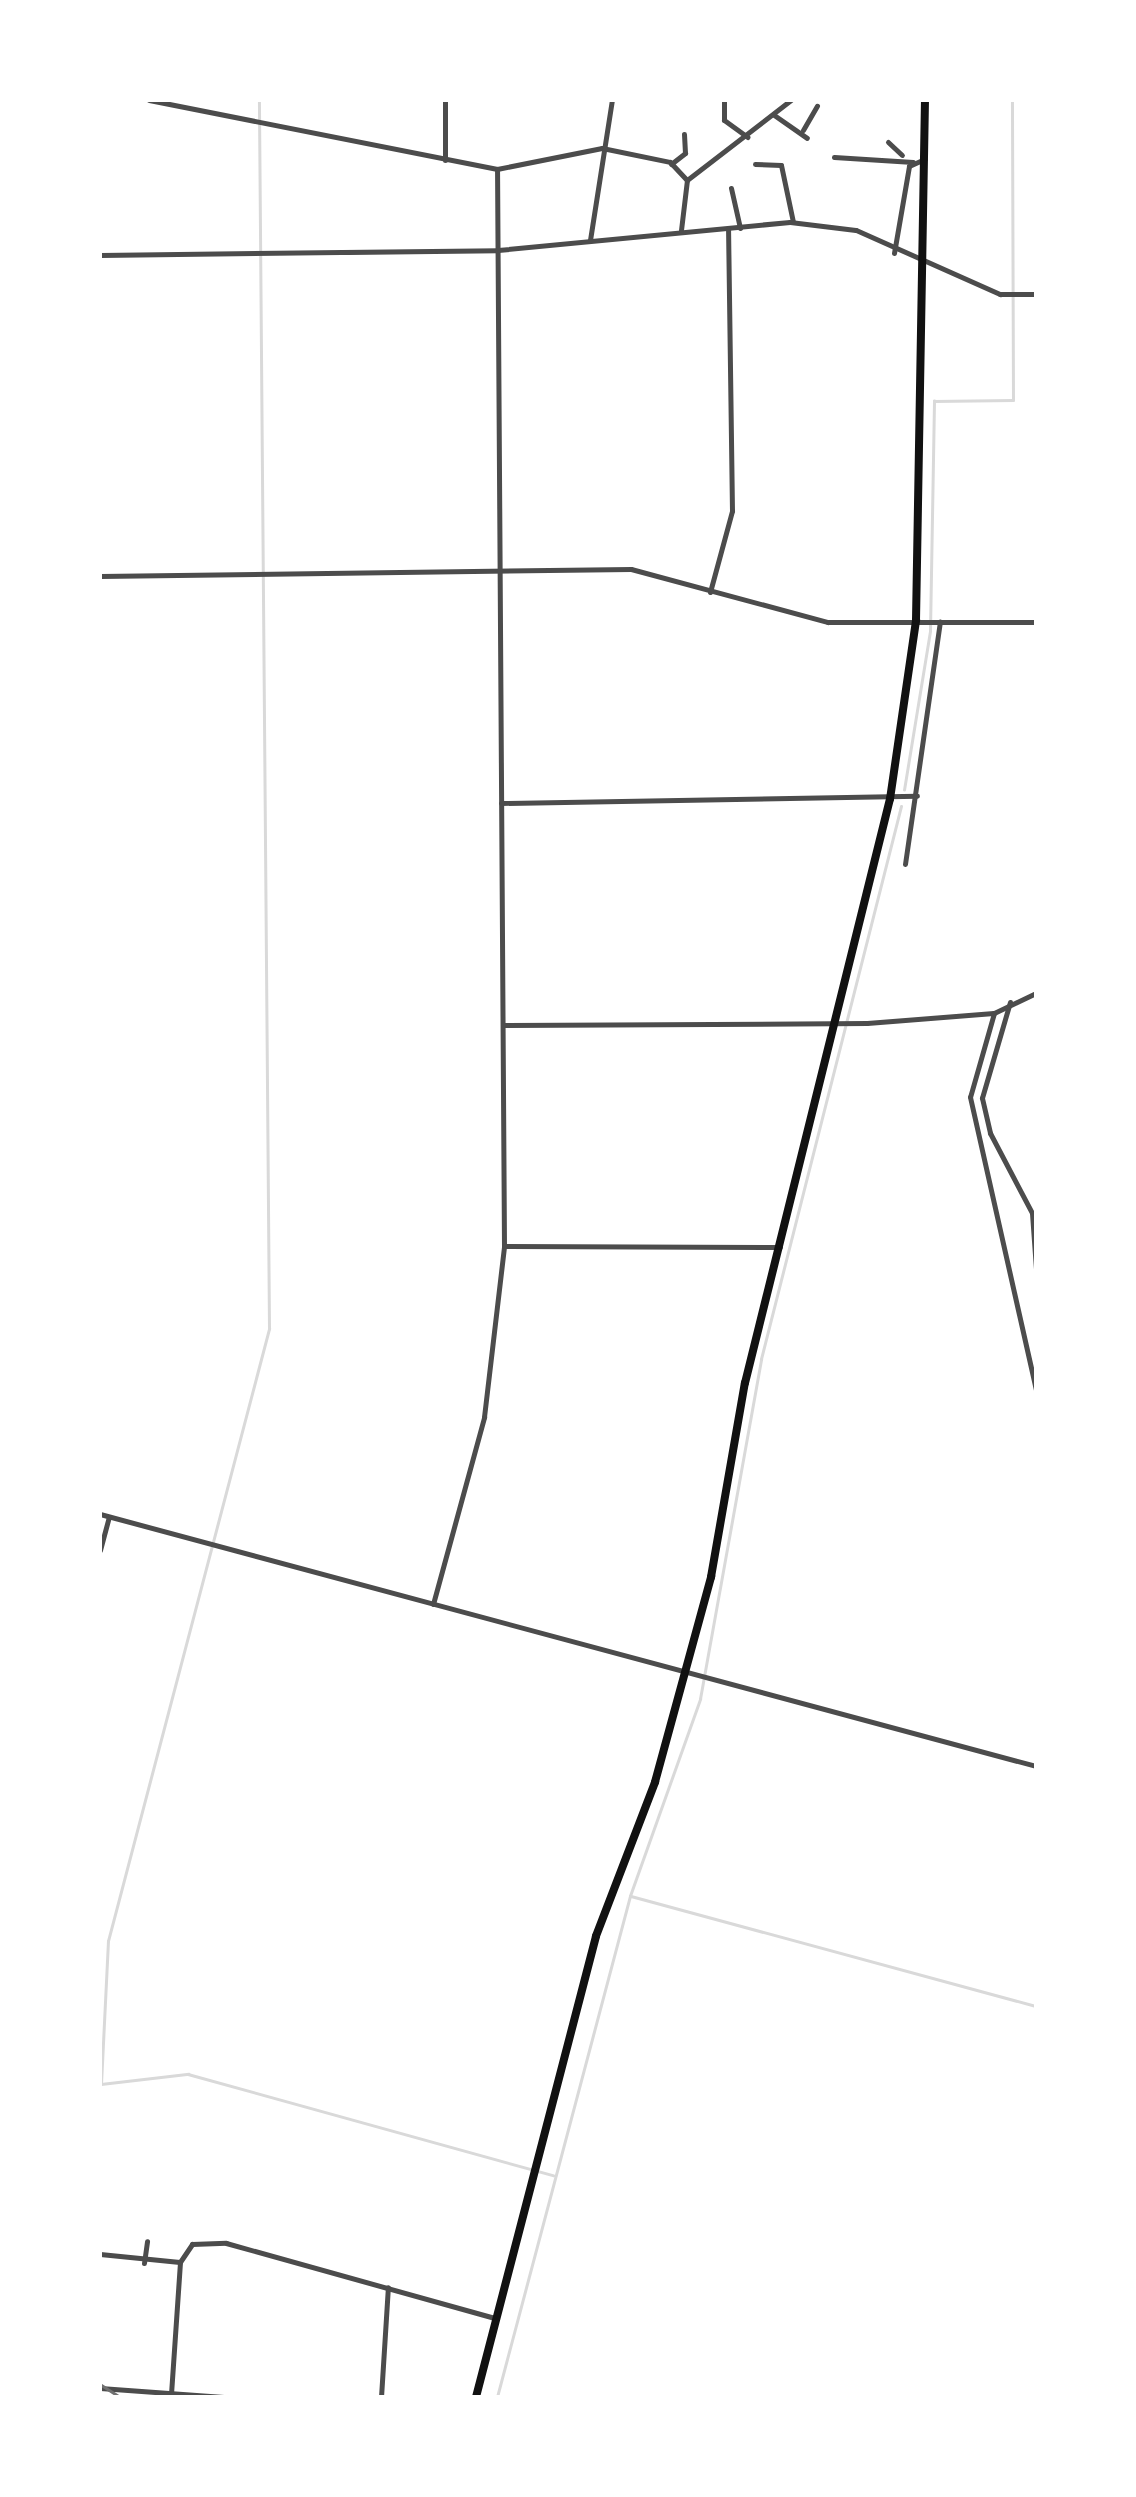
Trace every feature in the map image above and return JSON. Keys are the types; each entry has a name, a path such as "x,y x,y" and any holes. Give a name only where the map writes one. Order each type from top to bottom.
{"main road":[{"path":"476,2397 596,1936 685,1674 780,1248 842,1023 890,800 918,620 925,100"}],"street":[{"path":"150,100 496,169 602,148 671,164 687,180"},
{"path":"444,160 445,100"},
{"path":"590,240 612,100"},
{"path":"724,100 724,120 747,137"},
{"path":"681,230 687,180 791,100"},
{"path":"803,130 817,106"},
{"path":"774,115 803,130 807,138"},
{"path":"671,164 684,153 684,134"},
{"path":"888,142 904,158 913,162 925,159"},
{"path":"834,157 904,158"},
{"path":"894,253 913,162"},
{"path":"755,164 781,165 792,222"},
{"path":"433,1604 484,1417 504,1246 496,169"},
{"path":"731,188 740,228"},
{"path":"100,254 498,250 792,222 856,230 894,253 1000,294 1036,294"},
{"path":"710,592 732,511 728,230"},
{"path":"100,576 631,569 828,622 1036,622"},
{"path":"905,864 918,796 940,622"},
{"path":"501,803 890,800 918,796"},
{"path":"502,1025 859,1024 994,1013 1010,1002 1036,994"},
{"path":"1010,1002 982,1098 990,1133 1032,1212 1036,1268"},
{"path":"994,1013 970,1097 1036,1390"},
{"path":"504,1246 780,1248"},
{"path":"100,1514 1036,1766"},
{"path":"100,1550 109,1517"},
{"path":"144,2263 147,2241"},
{"path":"171,2394 180,2262 192,2244 226,2243 494,2318"},
{"path":"100,2254 144,2263 180,2262"},
{"path":"381,2397 388,2288"},
{"path":"100,2388 132,2394 224,2397"}],"waterway":[{"path":"101,2084 108,1941 269,1329 259,100"},
{"path":"904,790 930,631 934,401 1013,400 1012,100"},
{"path":"497,2397 630,1896 700,1699 761,1359 901,806"},
{"path":"631,1896 1036,2006"},
{"path":"101,2084 188,2074 553,2175"}],"railway":[{"path":"100,2384 120,2397"}]}
